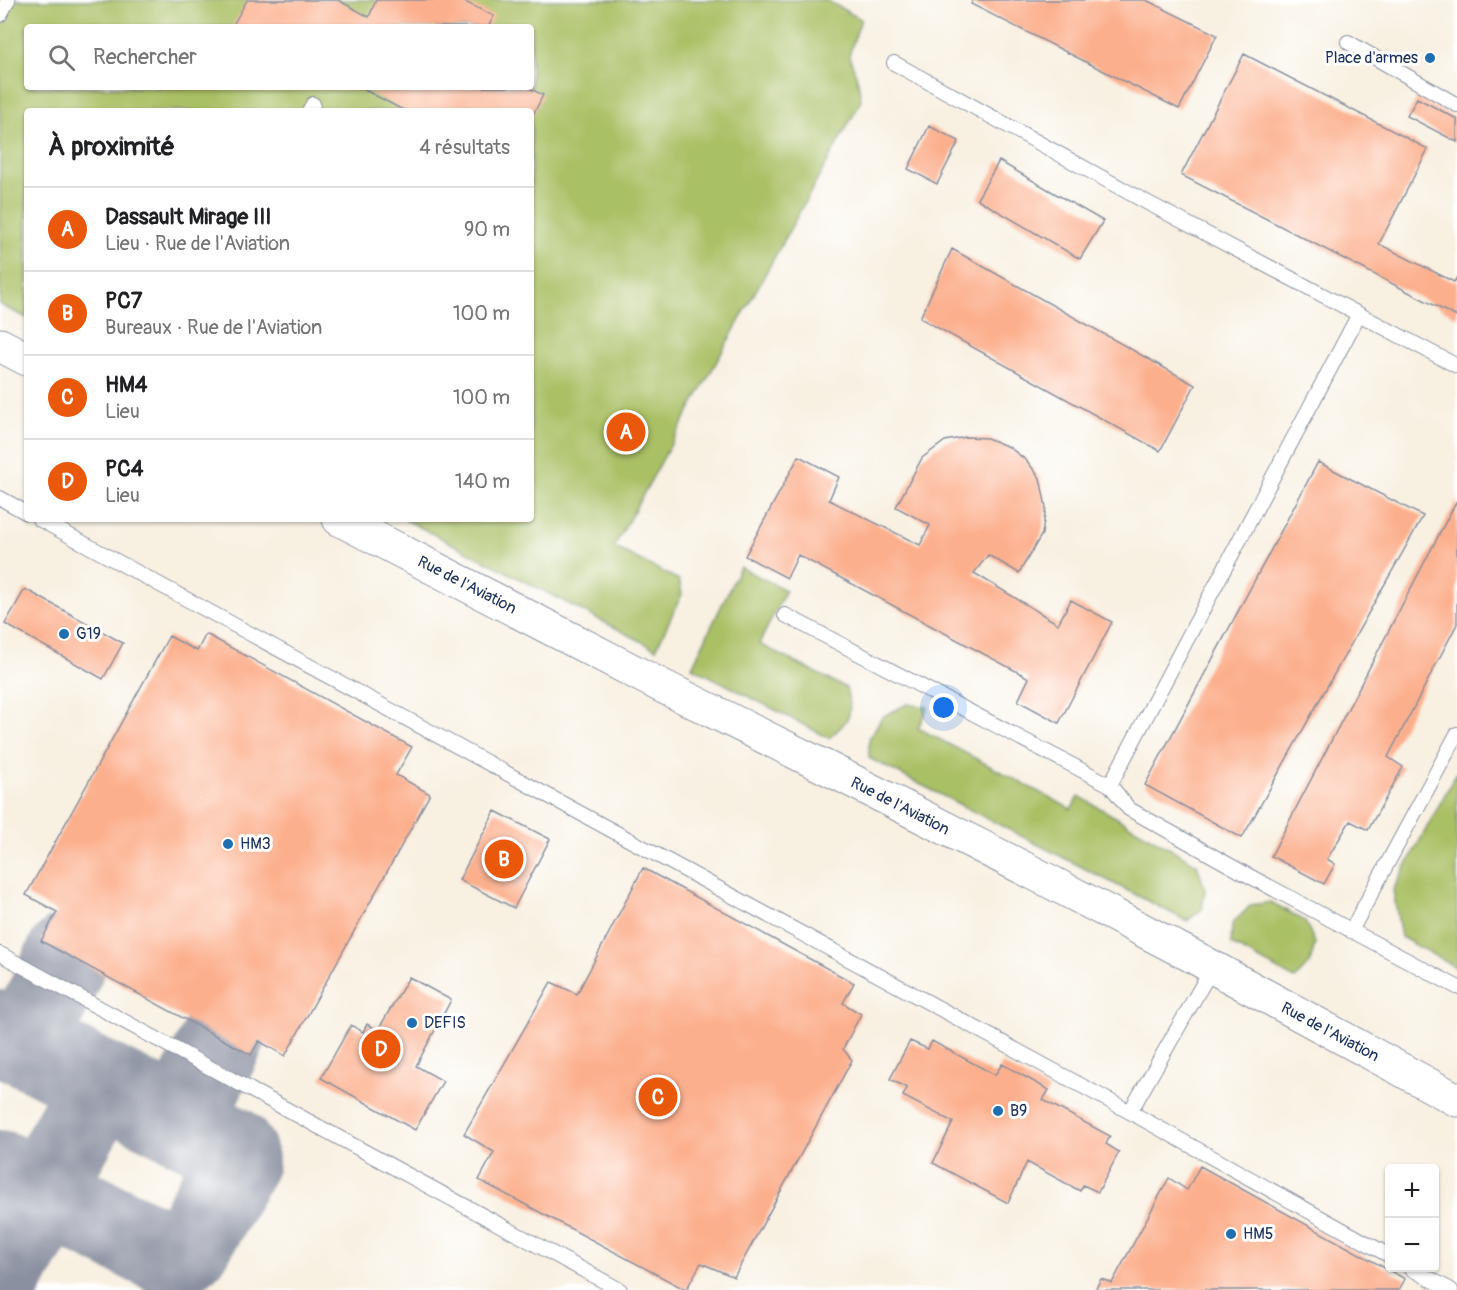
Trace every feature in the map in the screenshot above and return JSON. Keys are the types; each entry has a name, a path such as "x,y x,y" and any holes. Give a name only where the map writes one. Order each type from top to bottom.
{"street":[{"path":"0,345 24,357"},
{"name":"Rue de l'Aviation","path":"345,522 1047,880 1457,1100"}],"lane":[{"path":"0,15 8,0"},
{"path":"1348,42 1457,105"},
{"path":"894,63 1148,203 1457,366"},
{"path":"1110,785 1359,314"},
{"path":"0,498 24,511"},
{"path":"45,522 1130,1112 1385,1254"},
{"path":"785,615 1110,785 1129,809 1240,872 1457,987"},
{"path":"1351,931 1457,734"},
{"path":"0,954 621,1290"},
{"path":"1130,1112 1212,968"},
{"path":"1417,1272 1451,1290"}],"green space":[{"path":"0,0 826,0 861,19 849,55 858,81 861,101 614,547 679,580 682,594 656,649 410,522 534,522 534,108 24,108 24,317 0,305"},
{"path":"740,567 786,590 759,644 846,688 850,711 846,721 829,738 692,667"},
{"path":"907,704 928,707 918,728 1071,809 1079,796 1197,864 1205,890 1202,909 1187,921 869,758 869,739 882,717"},
{"path":"1457,772 1457,968 1401,937 1393,890"},
{"path":"1271,902 1305,921 1315,943 1310,963 1295,979 1231,944 1232,924 1251,905"}],"building":[{"path":"247,0 338,0 369,17 376,0 461,0 494,16 490,24 234,24"},
{"path":"973,0 1146,0 1217,35 1179,109 971,4"},
{"path":"1244,54 1428,149 1379,244 1454,282 1457,277 1457,317 1181,175"},
{"path":"365,90 533,90 543,95 534,113 534,108 399,108"},
{"path":"1417,98 1457,119 1457,142 1407,116"},
{"path":"929,126 959,141 937,184 908,169"},
{"path":"999,161 1103,221 1080,259 977,199"},
{"path":"952,249 1195,385 1160,451 920,318"},
{"path":"966,437 987,438 1009,447 1027,461 1040,478 1046,507 1042,534 1019,573 988,555 974,573 1058,624 1071,600 1112,622 1059,723 1018,701 1029,678 798,555 787,578 745,556 799,456 839,477 829,500 920,545 930,525 896,507 922,458 945,441"},
{"path":"1318,462 1423,516 1242,838 1145,785"},
{"path":"1457,500 1457,624 1388,757 1403,767 1368,830 1350,821 1327,859 1335,864 1324,884 1271,856"},
{"name":"G19","path":"25,589 123,643 103,679 5,624"},
{"name":"HM3","path":"206,634 412,747 396,775 430,794 285,1056 259,1041 251,1055 41,941 57,912 26,895 169,636 197,651"},
{"path":"495,811 550,839 514,908 459,880"},
{"path":"643,868 854,983 843,1003 861,1014 843,1049 852,1060 734,1277 701,1263 686,1290 479,1180 494,1152 464,1134 551,982 577,994"},
{"path":"409,977 451,1000 416,1066 443,1081 415,1130 321,1078 351,1025 363,1032 367,1024 378,1030"},
{"name":"B9","path":"910,1041 928,1049 932,1041 995,1075 1002,1064 1049,1090 1043,1100 1110,1136 1106,1144 1119,1152 1098,1192 1083,1185 1080,1191 1027,1162 1008,1203 933,1163 953,1122 903,1096 907,1088 890,1079"},
{"name":"HM5","path":"1200,1166 1385,1268 1385,1272 1392,1272 1405,1279 1399,1290 1095,1290 1101,1279 1112,1283 1169,1178 1187,1190"}],"taxiway":[{"path":"11,1037 25,1034 35,1025 68,955"},
{"path":"0,1032 230,1147 237,1160 189,1246 176,1254 166,1253 62,1202 48,1205 38,1214 36,1196 28,1186 0,1172"},
{"path":"166,1115 180,1112 191,1103 222,1040"},
{"path":"0,1279 38,1214 43,1203 46,1183 94,1096 94,1086 89,1077"}],"place":[{"name":"Place d'armes","path":"1430,58"},
{"name":"Dassault Mirage III","path":"626,432"},
{"name":"G19","path":"64,634"},
{"name":"HM3","path":"228,844"},
{"name":"PC7","path":"504,859"},
{"name":"DEFIS","path":"412,1023"},
{"name":"PC4","path":"381,1049"},
{"name":"HM4","path":"658,1097"},
{"name":"B9","path":"998,1111"},
{"name":"HM5","path":"1231,1234"}]}
